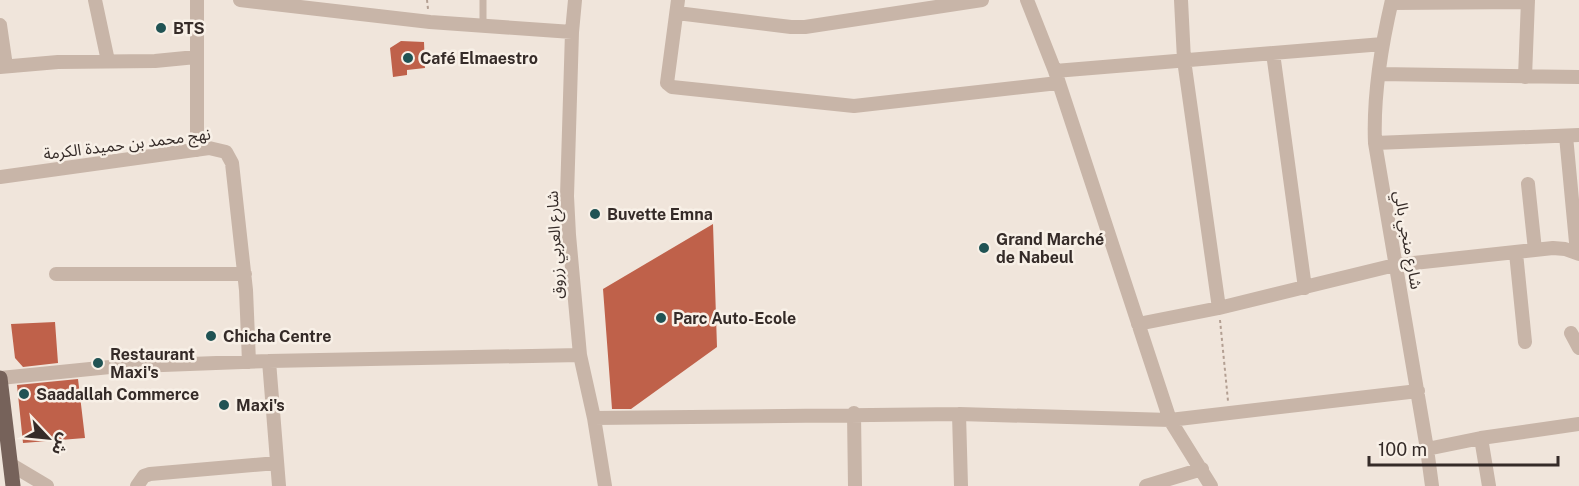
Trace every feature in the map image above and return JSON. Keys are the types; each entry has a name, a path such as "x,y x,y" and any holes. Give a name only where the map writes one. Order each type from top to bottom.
{"main road":[{"path":"0,378 13,486"}],"street":[{"path":"95,0 108,61"},
{"path":"197,0 197,150"},
{"path":"240,0 430,22 572,32"},
{"name":"شارع العربي زروق","path":"575,0 567,196 580,355 594,418 605,486"},
{"path":"982,0 805,27 791,27 678,7 668,82 672,87 854,106 1184,60 1383,44"},
{"path":"1027,0 1057,77 1170,420 1211,486"},
{"path":"1181,0 1184,60 1219,308"},
{"path":"1392,2 1528,1 1525,77"},
{"name":"شارع منجي بالي","path":"1392,2 1383,44 1375,106 1375,143 1432,486"},
{"path":"0,25 3,67 108,61 155,61 196,57"},
{"path":"1273,53 1305,288"},
{"path":"1379,74 1579,77"},
{"path":"1138,324 1219,308 1395,265 1535,250 1564,249 1578,253 1572,136 1375,143"},
{"name":"نهج محمد بن حميدة الكرمة","path":"0,177 197,150 219,149 226,152 232,163 245,273 249,362"},
{"path":"1528,184 1535,250"},
{"path":"1516,253 1525,342"},
{"path":"56,274 245,273"},
{"path":"1570,333 1579,348"},
{"path":"0,378 110,367 580,355"},
{"path":"270,362 279,486"},
{"path":"594,418 854,413 1170,420 1418,391"},
{"path":"854,413 855,486"},
{"path":"959,414 961,486"},
{"path":"1427,449 1481,438 1579,424"},
{"path":"1481,438 1489,486"},
{"path":"137,486 144,476 150,474 277,463"},
{"path":"10,464 46,486"},
{"path":"1146,486 1202,469"}],"lane":[{"path":"483,0 483,26"}],"path":[{"path":"1219,308 1229,413"}],"building":[{"name":"Café Elmaestro","path":"401,41 424,42 425,68 407,70 407,75 393,77 390,48"},
{"name":"Parc Auto-Ecole","path":"713,224 717,347 631,409 612,409 603,289"},
{"path":"55,322 58,363 23,367 15,358 11,324"},
{"path":"78,379 85,438 23,443 17,385"}],"place":[{"name":"BTS","path":"161,28"},
{"name":"Café Elmaestro","path":"408,58"},
{"name":"Buvette Emna","path":"595,214"},
{"name":"Grand Marché de Nabeul","path":"984,248"},
{"name":"Parc Auto-Ecole","path":"661,318"},
{"name":"Chicha Centre","path":"211,336"},
{"name":"Restaurant Maxi's","path":"98,363"},
{"name":"Saadallah Commerce","path":"24,394"},
{"name":"Maxi's","path":"224,405"}]}
